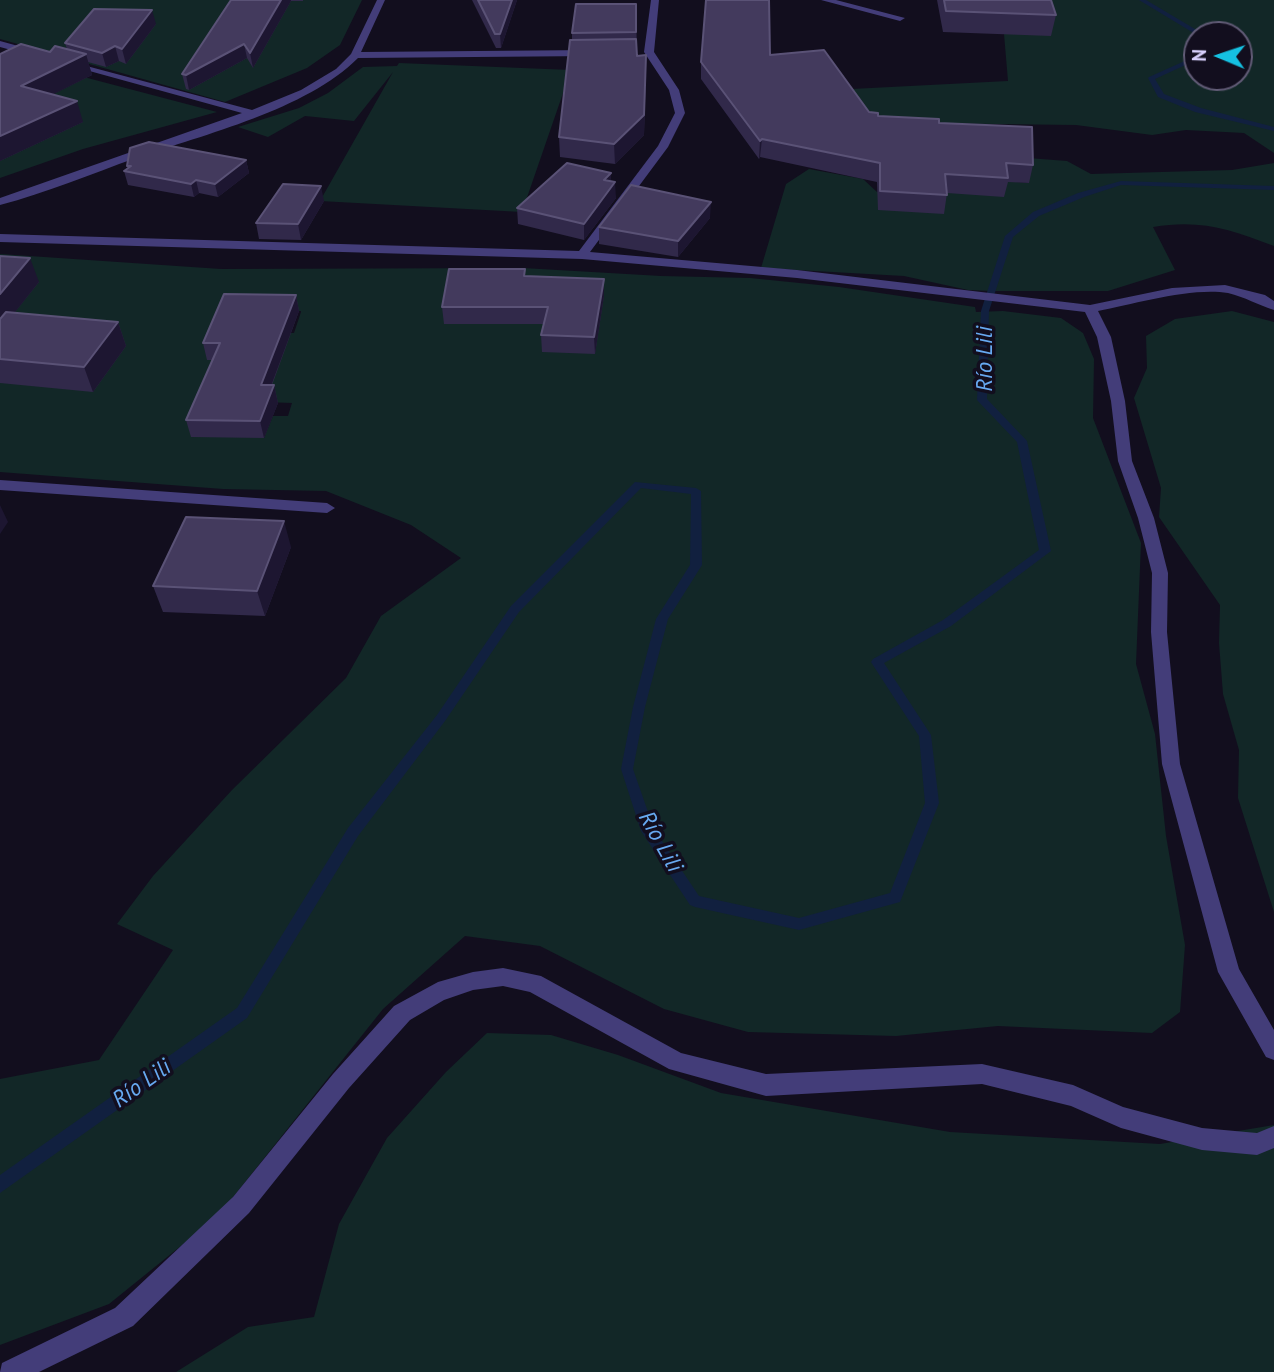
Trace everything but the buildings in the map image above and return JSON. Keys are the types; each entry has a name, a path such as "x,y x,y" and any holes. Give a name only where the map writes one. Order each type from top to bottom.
{"street":[{"path":"0,202 253,113 305,92 339,71 355,55 381,0"},
{"path":"582,255 663,147 680,114 674,90 649,52 654,0"},
{"path":"825,0 900,18"},
{"path":"0,44 253,113"},
{"path":"635,52 649,52"},
{"path":"355,55 607,53"},
{"path":"0,238 582,255 797,274 1090,309 1172,292 1224,289 1261,298 1274,306"},
{"path":"1090,309 1104,337 1118,401 1125,461 1146,519 1160,573 1159,632 1171,764 1229,972 1274,1050"},
{"path":"0,485 327,508"},
{"path":"11,1372 124,1317 241,1205 341,1082 402,1013 438,992 473,981 503,977 534,983 677,1062 766,1085 982,1074 1073,1096 1121,1116 1202,1139 1257,1144 1274,1137"}],"green space":[{"path":"0,0 362,0 340,45 307,68 225,102 0,39"},
{"path":"1040,0 1274,0 1274,153 1244,133 1186,130 1152,135 1076,125 914,123 775,100 852,89 1008,81 1004,34"},
{"path":"0,55 217,112 83,149 0,178"},
{"path":"399,63 571,70 522,212 320,201 393,72 354,121 305,116 268,137 238,127 299,108 328,93 363,67 397,66"},
{"path":"1028,158 1067,161 1091,174 1232,170 1274,163 1274,246 1215,227 1186,224 1153,227 1175,270 1108,291 968,290 904,276 761,268 786,184 809,169 863,179 877,192 939,165 1003,181 1029,183"},
{"path":"0,254 221,269 523,268 750,278 839,287 975,307 976,312 1003,311 1061,318 1083,333 1094,359 1093,418 1141,543 1136,664 1155,734 1166,836 1185,945 1180,1012 1152,1033 998,1026 896,1036 748,1032 664,1009 540,946 465,936 383,1009 218,1216 109,1304 0,1345 0,1079 99,1060 173,950 117,924 153,876 232,790 346,678 381,616 461,558 411,525 326,491 223,489 0,472","holes":["228,311 301,311 301,312 294,333 260,332","218,375 265,402 292,403 288,416 273,416 264,438"]},
{"path":"1232,311 1274,322 1274,912 1238,798 1239,750 1223,694 1219,643 1220,605 1159,517 1161,488 1134,398 1147,368 1146,336 1175,319"},
{"path":"487,1033 551,1035 618,1055 721,1093 950,1132 1160,1144 1274,1125 1274,1372 176,1372 248,1327 314,1317 339,1224 387,1138 446,1072"}],"waterway":[{"name":"Río Lili","path":"1142,0 1183,24"},
{"name":"Río Lili","path":"1183,64 1151,78 1161,95 1198,110 1274,129"},
{"name":"Río Lili","path":"0,1185 242,1013 353,832 441,718 515,609 639,484 696,491 696,565 662,619 639,707 627,769 648,831 695,901 799,924 895,898 932,803 925,735 877,662 947,623 1045,551 1022,441 982,400 985,311 1009,236 1036,214 1081,195 1121,183 1274,188"}]}
